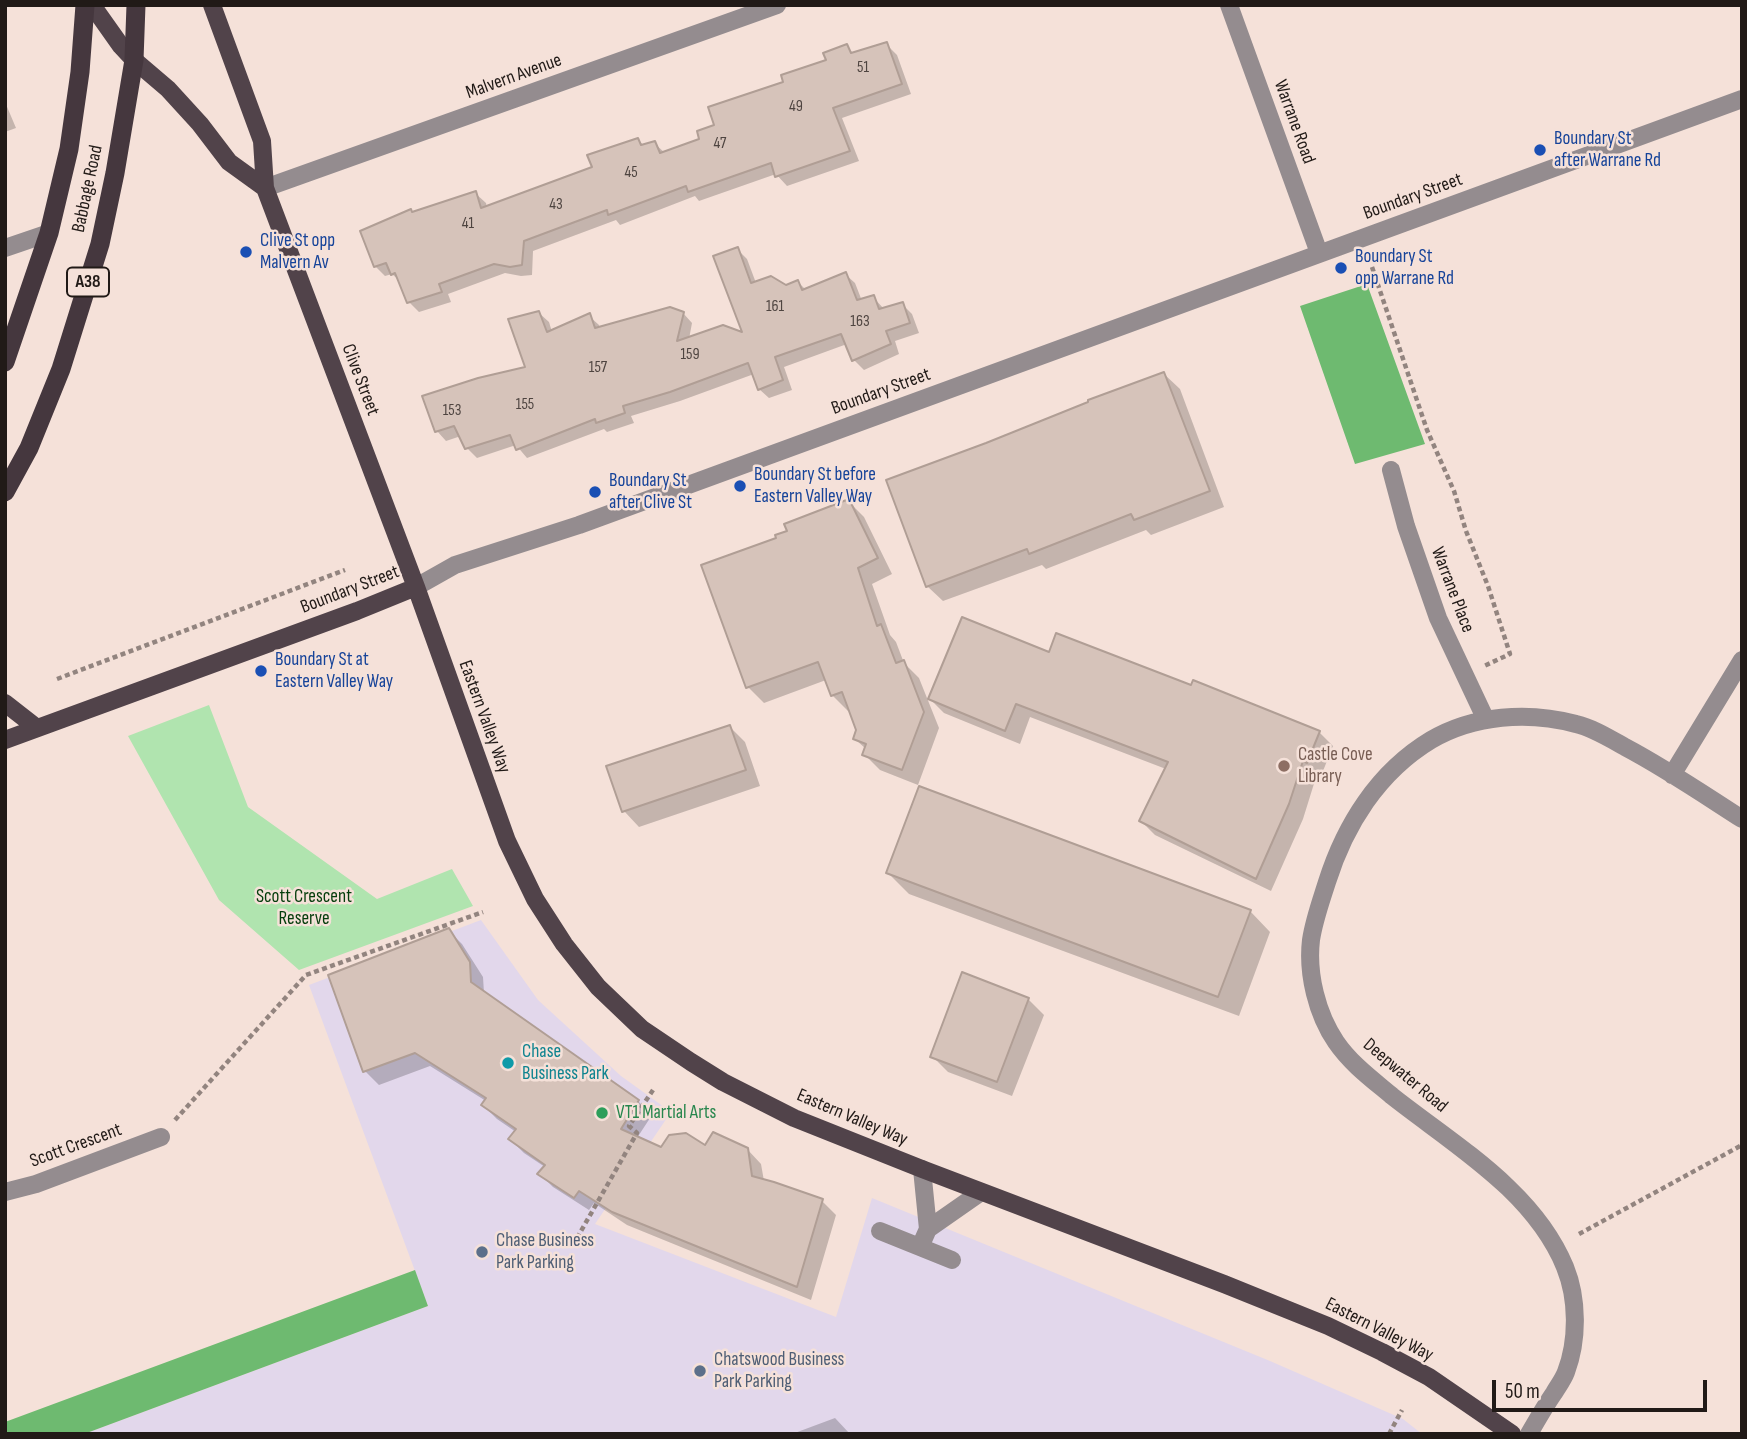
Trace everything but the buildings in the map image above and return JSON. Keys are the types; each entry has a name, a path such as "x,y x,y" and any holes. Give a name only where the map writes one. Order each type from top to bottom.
{"highway":[{"name":"Babbage Road","path":"5,362 50,233 69,149 80,72 85,5"},
{"name":"Babbage Road","path":"5,492 29,448 61,369 100,244 116,173 134,60 136,5"}],"main road":[{"path":"92,5 121,46 168,89 200,124 229,162 265,188"},
{"name":"Clive Street","path":"212,5 262,141 265,188 416,587"},
{"name":"Boundary Street","path":"5,740 416,587"},
{"name":"Eastern Valley Way","path":"416,587 507,841 535,899 564,944 598,987 642,1029 723,1082 794,1118 1328,1326 1429,1377 1512,1434"},
{"path":"5,703 37,728"}],"street":[{"name":"Malvern Avenue","path":"265,188 777,5"},
{"name":"Warrane Road","path":"1229,5 1319,253"},
{"name":"Boundary Street","path":"416,587 455,565 579,525 1742,99"},
{"path":"5,248 50,233"},
{"name":"Warrane Place","path":"1391,470 1406,526 1438,618 1486,720"},
{"path":"1672,775 1742,660"},
{"name":"Deepwater Road","path":"1529,1434 1566,1374 1573,1340 1575,1306 1566,1268 1551,1238 1519,1199 1487,1169 1353,1062 1336,1042 1322,1016 1310,967 1316,915 1332,866 1356,814 1379,784 1405,757 1433,739 1463,726 1486,720 1523,716 1576,724 1605,736 1742,819"},
{"name":"Scott Crescent","path":"5,1192 36,1184 161,1137"},
{"path":"920,1247 928,1229 922,1170"},
{"path":"928,1229 981,1192"},
{"path":"880,1231 952,1260"}],"path":[{"path":"1372,267 1427,430 1454,491 1510,654"},
{"path":"57,679 345,570"},
{"path":"161,1137 188,1103 306,975 483,912"},
{"path":"578,1238 637,1133 629,1126 653,1090"},
{"path":"1580,1234 1742,1145"},
{"path":"1388,1434 1402,1410"}],"shaded area":[{"path":"481,920 538,1000 621,1076 671,1112 595,1224 836,1317 872,1198 1270,1361 1403,1419 1422,1434 84,1434 428,1306 309,985"}],"green space":[{"path":"1367,284 1425,444 1355,464 1300,306"},
{"name":"Scott Crescent Reserve","path":"209,705 248,807 377,899 452,869 473,906 299,970 219,900 128,736"},
{"path":"415,1270 428,1306 84,1434 5,1434 5,1422"}],"place":[{"name":"Boundary St after Warrane Rd","path":"1540,150"},
{"name":"Clive St opp Malvern Av","path":"246,252"},
{"name":"Boundary St opp Warrane Rd","path":"1341,268"},
{"name":"Boundary St before Eastern Valley Way","path":"740,486"},
{"name":"Boundary St after Clive St","path":"595,492"},
{"name":"Boundary St at Eastern Valley Way","path":"261,671"},
{"name":"Castle Cove Library","path":"1284,766"},
{"name":"Chase Business Park","path":"508,1063"},
{"name":"VT1 Martial Arts","path":"602,1113"},
{"name":"Chase Business Park Parking","path":"482,1252"},
{"name":"Chatswood Business Park Parking","path":"700,1371"}]}
